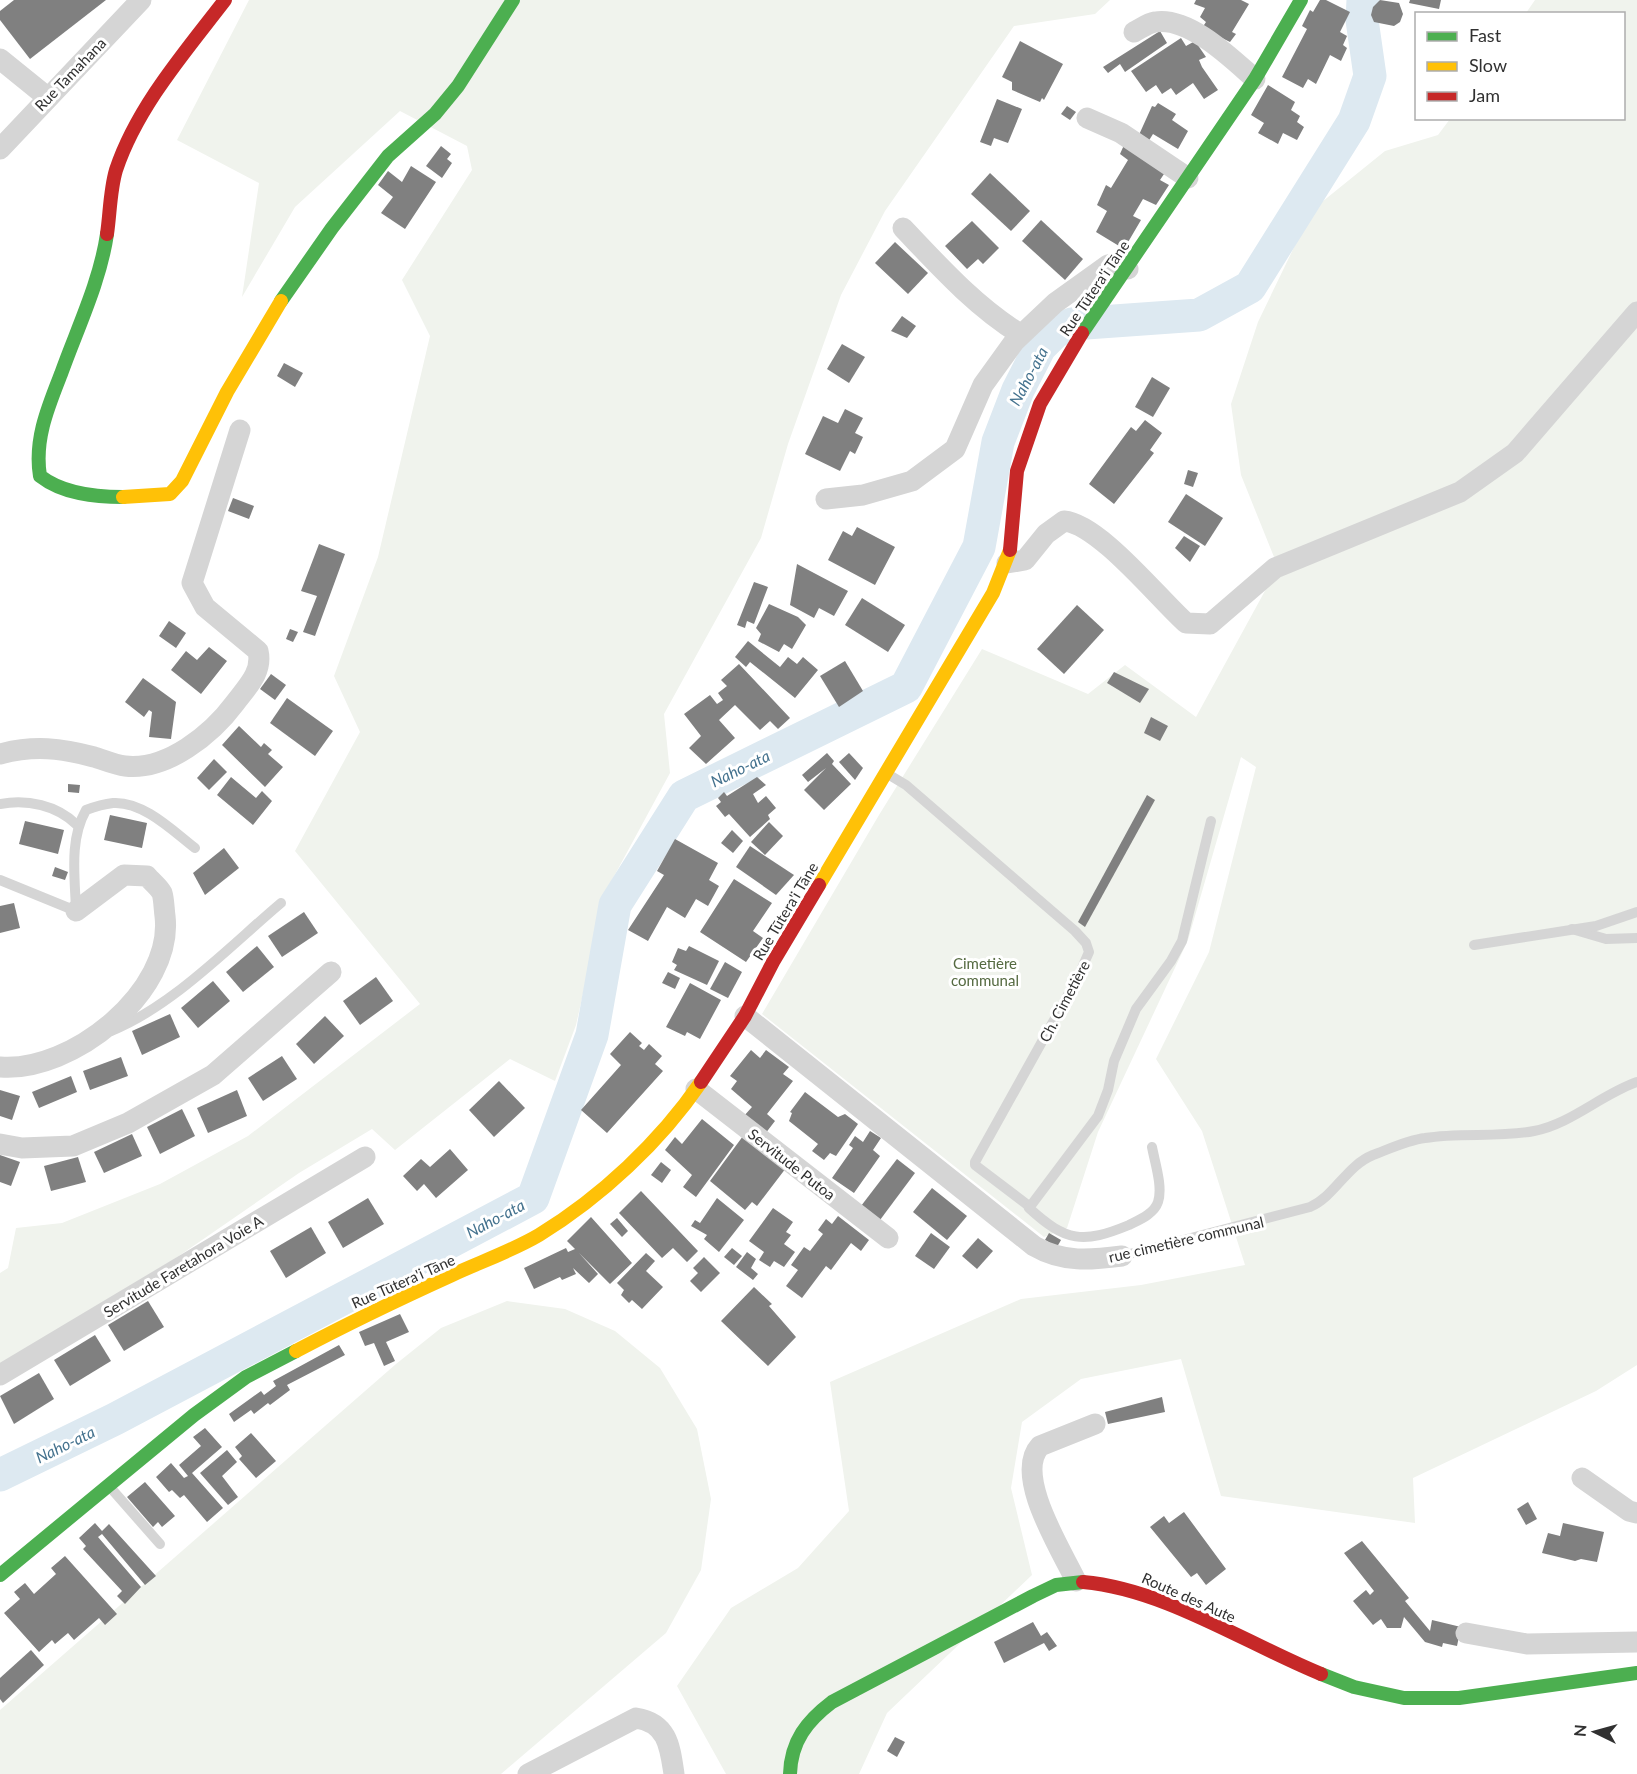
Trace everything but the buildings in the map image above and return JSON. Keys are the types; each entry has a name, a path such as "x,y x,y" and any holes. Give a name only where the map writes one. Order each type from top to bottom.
{"street":[{"name":"Rue Tamahana","path":"0,149 141,0"},
{"path":"225,0 165,79 136,129 116,171 105,248 81,320 43,420 37,458 40,476 53,486 99,497 170,494 182,481 227,392 278,306 388,156 435,114 458,87 513,0"},
{"name":"Rue Tūtera'i Tāne","path":"0,1575 194,1415 246,1377 366,1314 427,1289 537,1236 582,1206 608,1184 669,1122 696,1089 745,1016 773,962 970,634 1007,563 1013,531 1017,471 1040,404 1065,359 1255,79 1301,0"},
{"path":"1134,32 1155,22 1172,22 1194,31 1255,79"},
{"path":"0,58 47,97"},
{"path":"1087,118 1121,133 1188,178"},
{"path":"903,228 952,280 994,318 1020,334"},
{"path":"826,499 863,495 912,481 955,449 983,385 1020,334 1055,303 1108,265 1117,263 1128,269"},
{"path":"1007,563 1025,560 1046,534 1064,521 1073,522 1098,537 1186,623 1210,624 1275,568 1460,492 1515,453 1637,312"},
{"path":"0,754 38,747 65,749 126,766 164,759 184,751 222,721 259,668 258,651 205,607 192,583 240,430"},
{"path":"0,1067 13,1068 46,1060 94,1038 122,1014 157,967 166,932 162,894 147,876 124,875 76,911"},
{"path":"0,1144 22,1148 73,1146 128,1123 213,1076 331,972"},
{"name":"rue cimetière communal","path":"745,1016 1034,1246 1069,1259 1122,1256"},
{"name":"Servitude Putoa","path":"696,1089 888,1238"},
{"name":"Servitude Faretahora Voie A","path":"0,1375 365,1157"},
{"path":"1076,1581 1048,1522 1030,1473 1034,1453 1040,1446 1095,1424"},
{"path":"1582,1478 1633,1512"},
{"name":"Route des Aute","path":"790,1774 790,1761 797,1739 810,1721 826,1707 874,1678 1033,1596 1056,1585 1076,1581 1111,1584 1147,1594 1282,1658 1354,1687 1404,1698 1459,1698 1637,1673"},
{"path":"1466,1633 1527,1644 1637,1642"},
{"path":"528,1774 636,1718 650,1720 663,1731 674,1774"}],"lane":[{"name":"Ch. Cimetière","path":"886,773 906,784 1075,931 1086,943 1089,952 1073,986 975,1162 975,1166 1029,1206 1045,1222 1065,1235 1082,1239 1101,1236 1143,1219 1158,1203 1159,1190 1152,1147"},
{"path":"0,804 14,802 40,804 69,816 77,825"},
{"path":"0,880 76,911 77,825 86,810 114,803 131,804 156,818 195,848"},
{"path":"1029,1206 1098,1116 1108,1090 1114,1061 1136,1009 1171,961 1182,941 1211,821"},
{"path":"94,1038 132,1023 171,995 281,903"},
{"path":"1474,945 1596,926 1637,912"},
{"path":"1571,929 1606,939 1637,938"},
{"name":"rue cimetière communal","path":"1122,1256 1310,1207 1321,1201 1364,1159 1423,1138 1535,1131 1573,1114 1618,1089 1637,1082"},
{"path":"108,1485 160,1544"}],"green space":[{"path":"249,0 1110,0 1095,14 1014,26 885,211 841,295 788,444 761,538 664,714 670,773 606,891 576,1025 555,1081 510,1059 395,1150 372,1129 299,1173 173,1260 0,1364 0,1273 8,1268 16,1228 62,1223 160,1184 248,1136 420,1004 295,851 360,732 334,676 378,557 430,336 402,280 472,170 467,146 400,111 295,207 242,297 259,183 177,140"},
{"name":"Cimetière communal","path":"1535,0 1637,0 1637,1365 1596,1391 1413,1478 1415,1523 1221,1496 1181,1359 1081,1379 1022,1422 1011,1488 1032,1575 887,1713 859,1774 726,1774 677,1686 731,1608 798,1568 849,1511 830,1382 1021,1299 1141,1285 1245,1265 1202,1131 1156,1059 1209,952 1256,767 1241,757 1188,940 1098,1132 1067,1228 1044,1237 762,1014 879,815 982,649 1088,694 1125,665 1196,717 1278,567 1241,475 1231,404 1258,322 1312,210 1385,151 1438,135 1449,120 1625,120 1625,12 1527,12"},
{"path":"507,1301 565,1309 615,1331 660,1368 697,1429 711,1499 701,1570 666,1633 501,1774 0,1774 0,1710 396,1364 441,1328"}],"waterway":[{"name":"Naho-ata","path":"0,1475 115,1419 533,1198 592,1035 615,905 684,796 906,687 979,547 998,442 1018,390 1040,347 1055,332 1072,324 1199,315 1250,287 1354,121 1370,76 1362,20 1363,0"}],"traffic: fast":[{"path":"281,301 332,228 388,156 435,114 458,86 513,0"},
{"path":"1082,333 1255,79 1301,0"},
{"path":"107,234 94,288 47,411 41,437 39,463 40,476 59,487 90,495 123,497"},
{"path":"0,1575 194,1415 246,1377 296,1351"},
{"path":"790,1774 793,1752 802,1733 808,1724 832,1702 1056,1585 1083,1582"},
{"path":"1321,1674 1354,1687 1404,1698 1459,1698 1637,1673"}],"traffic: slow":[{"path":"123,497 170,494 182,481 227,392 281,301"},
{"path":"819,885 993,593 1010,550"},
{"path":"296,1351 393,1302 518,1246 562,1220 585,1204 628,1167 667,1126 701,1082"}],"traffic: jam":[{"path":"107,234 116,170 136,124 178,60 225,0"},
{"path":"1010,550 1017,471 1040,404 1082,333"},
{"path":"701,1082 745,1016 773,962 819,885"},
{"path":"1083,1582 1144,1595 1174,1606 1321,1674"}]}
